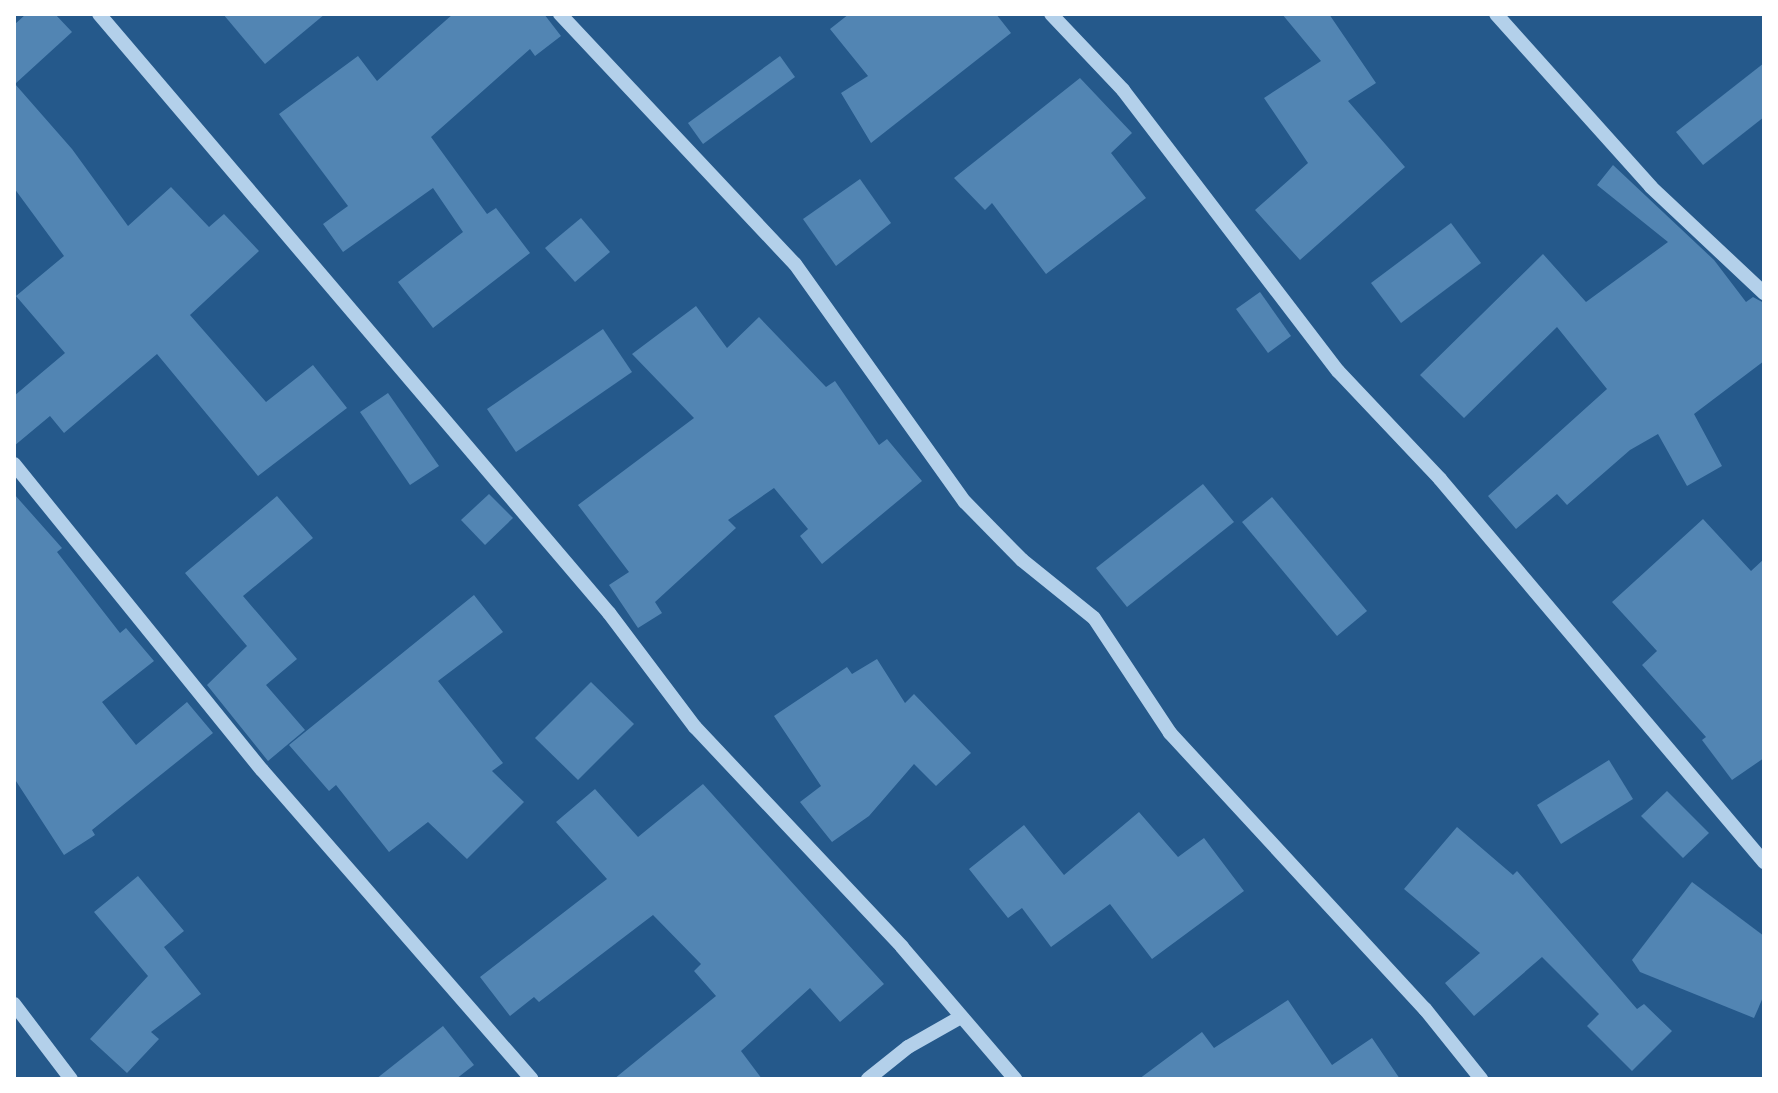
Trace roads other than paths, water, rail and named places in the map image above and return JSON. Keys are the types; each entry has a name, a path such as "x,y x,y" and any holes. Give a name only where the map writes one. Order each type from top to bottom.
{"street":[{"path":"99,14 609,613 695,727 902,947 959,1018 1015,1079"},
{"path":"560,14 795,264 965,502 1022,560 1094,618 1170,733 1425,1009 1481,1079"},
{"path":"1051,14 1123,90 1338,371 1440,479 1764,862"},
{"path":"1496,14 1640,176 1764,293"},
{"path":"14,464 262,770 532,1079"},
{"path":"14,1004 71,1079"},
{"path":"868,1079 908,1047 959,1018"}]}
